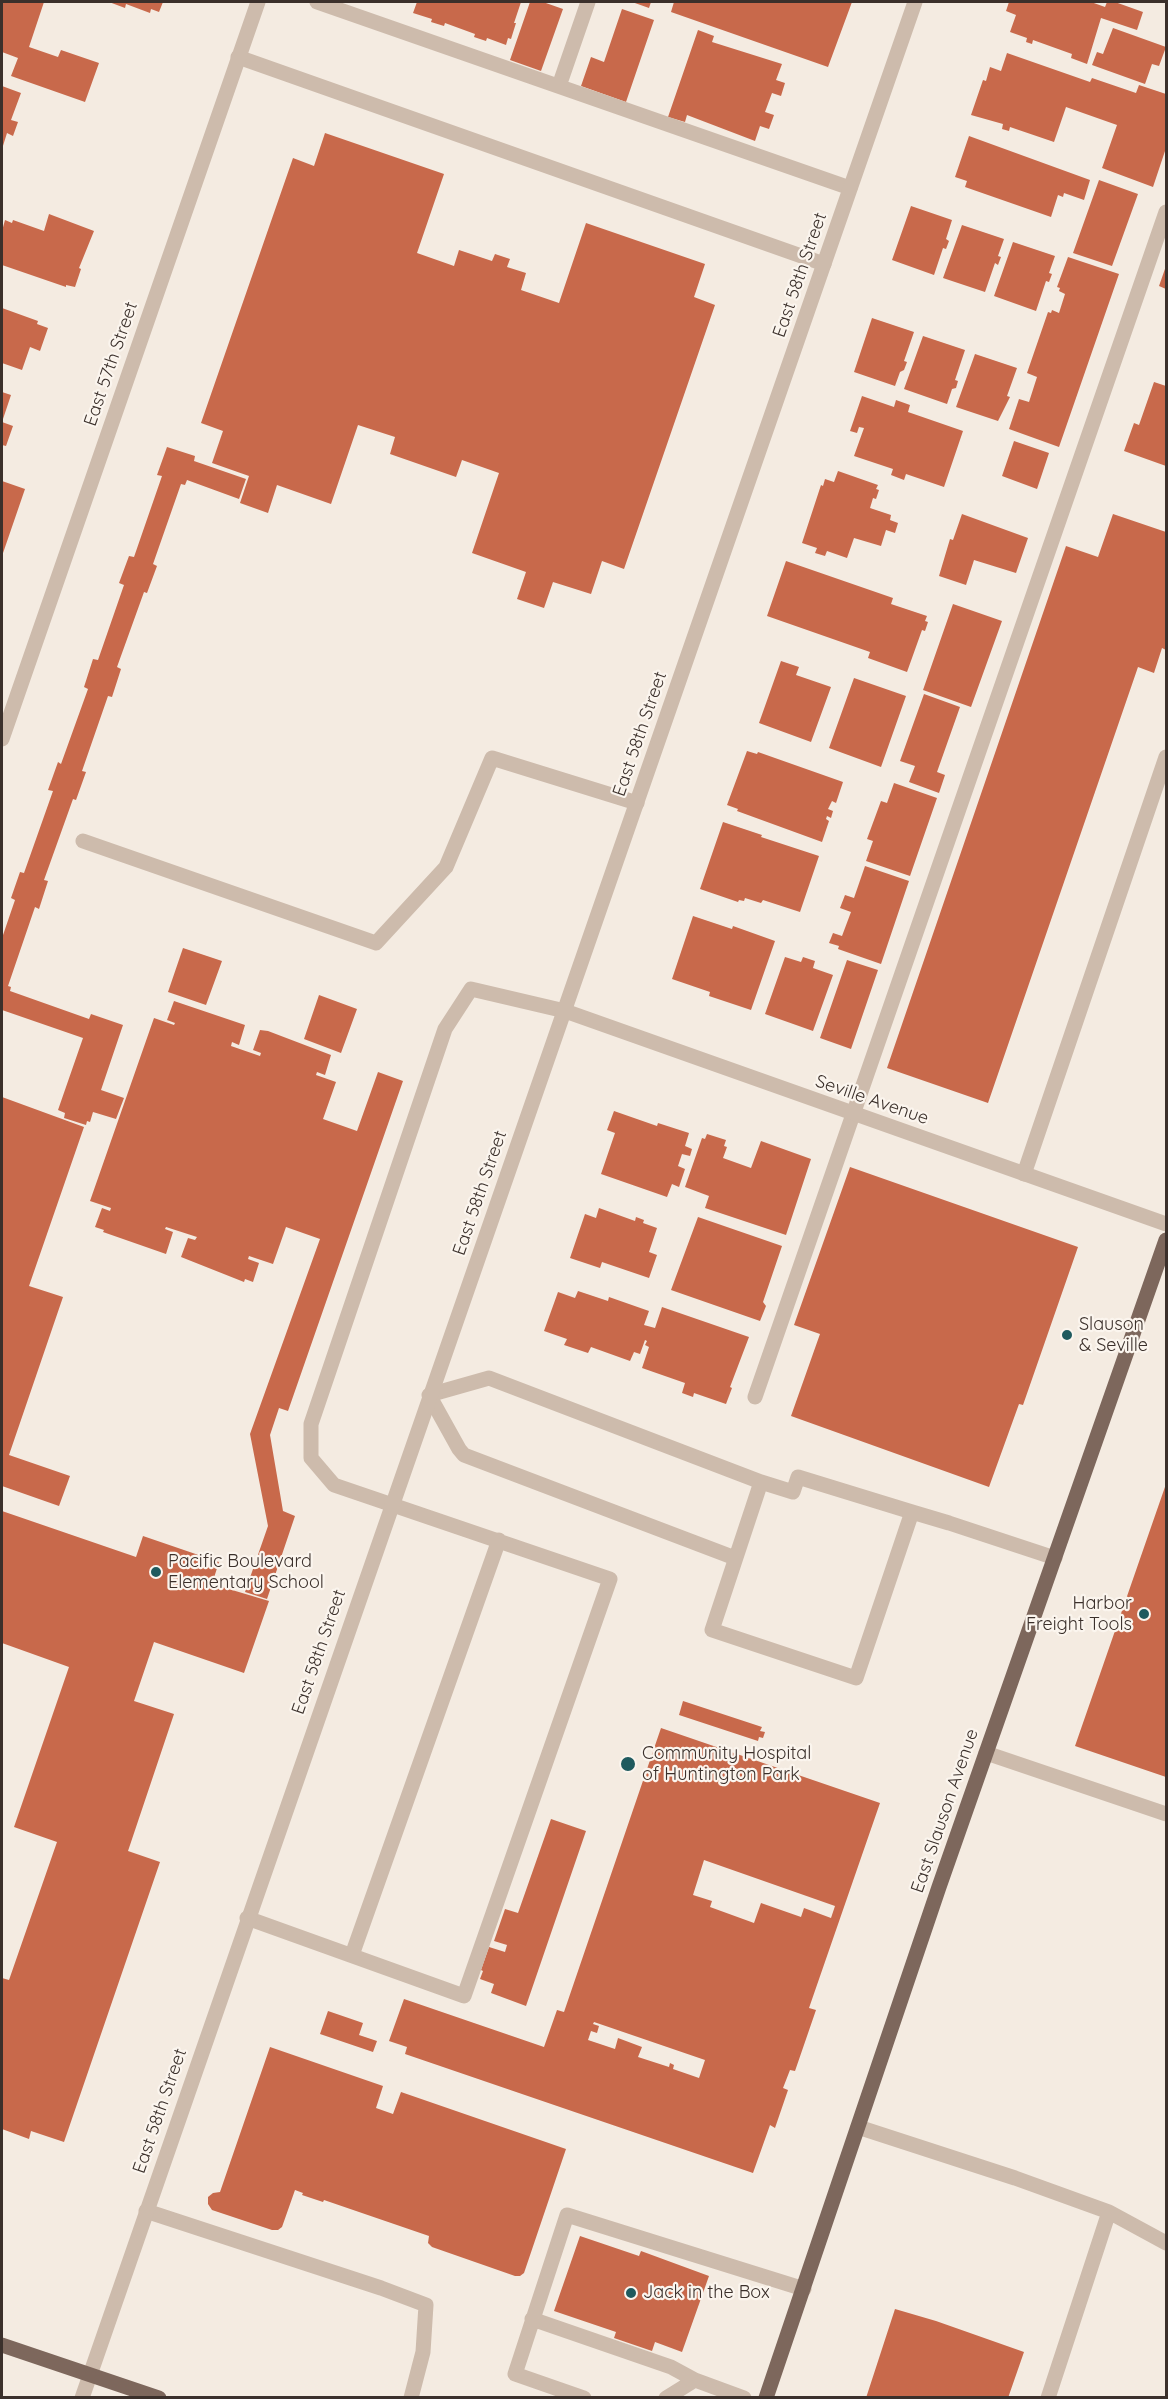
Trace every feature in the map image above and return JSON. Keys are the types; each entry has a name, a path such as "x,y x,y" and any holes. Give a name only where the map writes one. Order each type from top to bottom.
{"main road":[{"name":"East Slauson Avenue","path":"766,2397 986,1753 1167,1240"},
{"path":"2,2345 159,2397"}],"street":[{"name":"East 57th Street","path":"2,739 258,2"},
{"path":"317,2 850,188"},
{"path":"559,86 588,2"},
{"name":"East 58th Street","path":"82,2397 915,2"},
{"path":"238,57 824,264"},
{"path":"755,1397 1167,212"},
{"path":"1024,1174 1167,757"},
{"path":"83,841 376,943 446,867 492,758 637,803"},
{"name":"Seville Avenue","path":"391,1504 334,1485 311,1458 311,1424 445,1029 471,989 565,1011 1167,1224"},
{"path":"735,1558 464,1455 429,1395 489,1377 761,1482 793,1492 798,1477 1055,1558"},
{"path":"761,1482 712,1630 856,1678 912,1512"},
{"path":"247,1918 464,1996 610,1579 391,1504"},
{"path":"352,1955 499,1540"},
{"path":"986,1753 1167,1814"},
{"path":"858,2127 1015,2178 1109,2212 1167,2243"},
{"path":"146,2211 426,2305 423,2352 411,2397"},
{"path":"1048,2397 1109,2212"},
{"path":"584,2397 515,2374 567,2215 804,2289"},
{"path":"532,2319 671,2367 695,2380 744,2397"},
{"path":"666,2397 695,2380"}],"building":[{"path":"2,2 44,2 29,47 58,57 61,50 99,63 85,102 11,76 18,58 2,52"},
{"path":"109,2 163,2 159,12 151,9 150,13 126,4 125,8"},
{"path":"417,2 521,2 511,39 508,38 506,45 487,38 486,41 474,37 475,34 445,23 444,26 431,22 432,19 413,13"},
{"path":"530,2 543,2 563,9 541,71 510,60"},
{"path":"632,2 651,2 649,8"},
{"path":"674,2 852,2 828,67 671,12"},
{"path":"1009,2 1091,2 1105,7 1107,2 1115,2 1143,12 1137,30 1101,18 1087,64 1071,58 1072,54 1033,40 1032,44 1026,42 1027,38 1010,32 1016,15 1006,11"},
{"path":"622,9 654,20 626,102 581,86 591,57 604,62"},
{"path":"1113,28 1166,47 1159,66 1152,64 1145,84 1092,65 1097,52 1103,54"},
{"path":"698,30 714,36 712,42 782,64 776,80 785,83 781,96 772,93 765,112 774,115 769,129 760,126 755,141 687,115 685,122 668,117"},
{"path":"1007,53 1090,82 1092,78 1136,93 1139,85 1166,94 1166,148 1153,187 1102,168 1117,125 1066,107 1054,142 1010,127 1009,131 1002,129 1003,124 971,115 990,67 1001,71"},
{"path":"2,86 21,93 11,120 18,122 13,136 7,133 2,149"},
{"path":"325,133 444,174 417,253 454,266 459,250 492,261 495,254 510,259 507,267 526,273 521,290 559,303 586,223 705,264 694,297 715,305 624,569 602,561 591,594 553,582 544,608 517,599 526,572 472,553 499,473 462,460 456,477 390,454 395,437 358,425 331,504 277,485 268,513 240,503 249,476 212,463 223,431 201,423 293,158 314,166"},
{"path":"969,136 1090,180 1084,200 1064,193 1063,197 1058,195 1051,217 965,187 967,181 955,177"},
{"path":"1099,180 1138,194 1112,266 1073,253"},
{"path":"911,206 952,220 946,239 949,241 946,249 943,248 934,275 892,260"},
{"path":"49,214 94,231 79,268 81,269 75,287 66,285 66,287 2,265 2,231 5,220 12,223 13,220 44,231"},
{"path":"962,225 1004,239 998,256 1001,257 998,265 995,263 985,292 943,278"},
{"path":"1013,242 1055,256 1049,273 1052,274 1049,282 1046,281 1036,311 994,296"},
{"path":"1068,257 1119,274 1059,447 1009,429 1019,399 1029,402 1037,377 1027,373 1048,312 1051,313 1052,310 1059,313 1065,294 1057,287"},
{"path":"1166,266 1166,289 1159,286"},
{"path":"2,308 38,321 37,324 48,328 40,351 30,347 22,370 2,363"},
{"path":"872,318 914,332 904,361 907,362 895,386 854,372"},
{"path":"923,336 965,350 955,380 958,381 956,388 952,389 947,404 904,389"},
{"path":"975,354 1017,368 1007,396 1010,397 998,421 956,407"},
{"path":"1154,382 1166,386 1166,466 1124,451 1134,423 1139,425"},
{"path":"2,392 11,395 2,422"},
{"path":"862,396 894,407 896,400 910,405 908,412 963,431 944,487 906,474 904,480 891,475 893,469 854,456 864,428 859,427 857,433 850,431"},
{"path":"2,422 13,426 6,446 2,445"},
{"path":"1014,441 1049,453 1037,489 1002,476"},
{"path":"167,447 195,456 194,461 246,479 239,499 187,480 185,485 181,484 153,564 157,566 147,593 144,592 117,667 121,669 112,697 108,696 82,771 86,772 76,800 73,799 44,880 48,881 39,909 35,907 8,986 11,987 10,991 89,1019 91,1014 123,1025 101,1090 124,1098 116,1119 93,1112 90,1122 87,1121 86,1125 64,1118 65,1113 58,1110 83,1038 2,1010 2,938 15,900 11,898 20,872 24,873 53,791 48,790 58,762 61,764 88,689 84,687 93,659 98,660 124,585 119,583 129,556 134,557 162,476 157,475"},
{"path":"838,471 878,485 876,499 873,498 870,508 891,515 890,520 898,523 895,533 886,530 881,546 854,538 847,558 827,551 825,556 815,553 817,548 802,543 821,485 823,486 825,479 834,482"},
{"path":"2,481 25,489 2,556"},
{"path":"962,514 1028,538 1016,573 974,560 966,585 939,576 950,539 953,540"},
{"path":"1113,514 1166,532 1166,650 1162,648 1154,673 1138,667 988,1103 887,1068 1066,546 1098,557"},
{"path":"786,561 893,598 891,604 927,616 925,631 922,630 907,672 868,658 870,652 767,616"},
{"path":"953,604 1002,621 971,707 923,690"},
{"path":"781,661 799,667 796,675 831,687 811,742 759,723"},
{"path":"854,678 906,696 881,767 829,748"},
{"path":"924,694 960,707 937,772 945,775 939,793 909,782 915,766 900,761"},
{"path":"747,751 757,754 758,752 843,782 836,803 832,801 828,809 833,811 831,818 827,816 826,819 829,821 822,842 737,811 738,809 727,805"},
{"path":"894,783 937,798 910,876 866,861 873,841 867,839 881,801 887,803"},
{"path":"723,822 819,856 800,912 763,900 761,903 745,898 744,901 739,900 738,902 700,889"},
{"path":"865,866 909,881 881,964 838,949 839,946 829,943 833,933 842,936 851,912 840,908 845,895 854,898"},
{"path":"693,916 732,929 733,926 775,941 751,1010 709,996 710,992 672,979"},
{"path":"183,948 222,961 206,1005 168,992"},
{"path":"785,957 801,962 803,957 815,961 813,968 833,975 813,1031 765,1014"},
{"path":"847,960 878,970 851,1049 820,1038"},
{"path":"319,995 357,1009 341,1053 304,1039"},
{"path":"174,1001 245,1025 239,1045 232,1042 231,1046 260,1056 261,1053 253,1050 260,1030 331,1055 325,1075 317,1072 316,1075 336,1082 323,1119 357,1131 378,1072 403,1081 288,1411 279,1408 270,1435 283,1511 295,1516 267,1599 245,1592 268,1526 250,1434 320,1239 286,1227 273,1264 249,1256 248,1259 259,1263 253,1282 245,1279 244,1282 181,1257 188,1238 195,1240 197,1237 166,1227 165,1229 173,1232 166,1254 103,1232 104,1230 95,1227 102,1208 110,1211 111,1208 90,1201 154,1018 174,1025 175,1023 167,1020"},
{"path":"2,1097 84,1127 29,1286 63,1297 9,1455 70,1476 59,1506 2,1486"},
{"path":"614,1111 657,1126 658,1123 689,1133 685,1146 692,1149 690,1156 682,1154 678,1166 685,1169 679,1187 672,1184 667,1197 601,1174 615,1133 607,1130"},
{"path":"707,1134 726,1140 724,1146 727,1147 723,1158 751,1168 761,1141 811,1159 786,1235 705,1208 709,1196 685,1187 702,1138 705,1139"},
{"path":"850,1167 1078,1247 1023,1405 1019,1404 989,1487 791,1416 820,1334 794,1325"},
{"path":"599,1208 635,1221 636,1217 644,1220 643,1223 657,1228 649,1252 657,1255 649,1278 602,1262 600,1268 570,1258 585,1214 596,1218"},
{"path":"698,1217 782,1246 763,1302 766,1306 760,1321 671,1290"},
{"path":"578,1291 608,1301 609,1297 649,1311 644,1325 655,1328 662,1307 749,1337 726,1404 694,1393 693,1397 682,1393 685,1383 642,1368 649,1347 645,1345 647,1341 645,1340 640,1354 634,1352 630,1361 591,1347 588,1353 564,1345 567,1339 544,1331 558,1292 575,1298"},
{"name":"Harbor Freight Tools","path":"1166,1484 1166,1777 1075,1746"},
{"path":"2,1511 136,1557 143,1536 219,1562 212,1584 269,1601 244,1673 154,1642 134,1701 174,1714 128,1851 160,1862 64,2142 31,2131 29,2139 2,2129 2,1978 9,1980 57,1842 14,1827 69,1667 2,1643"},
{"path":"683,1701 762,1727 760,1731 765,1732 763,1738 759,1737 758,1741 679,1715"},
{"path":"661,1728 880,1803 809,2008 816,2010 795,2071 790,2070 783,2088 788,2090 775,2128 770,2125 753,2173 405,2054 407,2047 389,2041 404,1999 544,2047 557,2010 564,2012","holes":["704,1860 835,1906 831,1918 804,1908 801,1917 761,1903 754,1923 710,1907 712,1901 693,1895","594,2022 705,2060 699,2078 673,2069 674,2065 670,2063 669,2067 638,2057 642,2047 618,2038 615,2049 588,2040 591,2031 597,2033 599,2026 593,2024"]},
{"path":"551,1819 586,1831 526,2006 491,1993 494,1984 480,1979 483,1971 481,1970 489,1947 505,1952 507,1945 494,1941 505,1909 518,1913"},
{"path":"328,2011 363,2023 359,2035 377,2041 373,2052 320,2034"},
{"path":"270,2047 383,2086 376,2108 393,2114 401,2092 566,2149 524,2273 515,2276 432,2247 428,2243 429,2236 324,2200 323,2202 302,2195 303,2193 295,2190 282,2227 278,2230 212,2210 208,2204 208,2197 220,2192"},
{"name":"Jack in the Box","path":"580,2236 639,2256 641,2251 709,2276 682,2352 655,2342 652,2351 614,2338 616,2332 554,2311"},
{"path":"895,2309 1024,2352 1008,2398 866,2398"}],"place":[{"name":"Slauson & Seville","path":"1067,1335"},
{"name":"Pacific Boulevard Elementary School","path":"156,1572"},
{"name":"Harbor Freight Tools","path":"1144,1614"},
{"name":"Community Hospital of Huntington Park","path":"628,1764"},
{"name":"Jack in the Box","path":"631,2293"}]}
